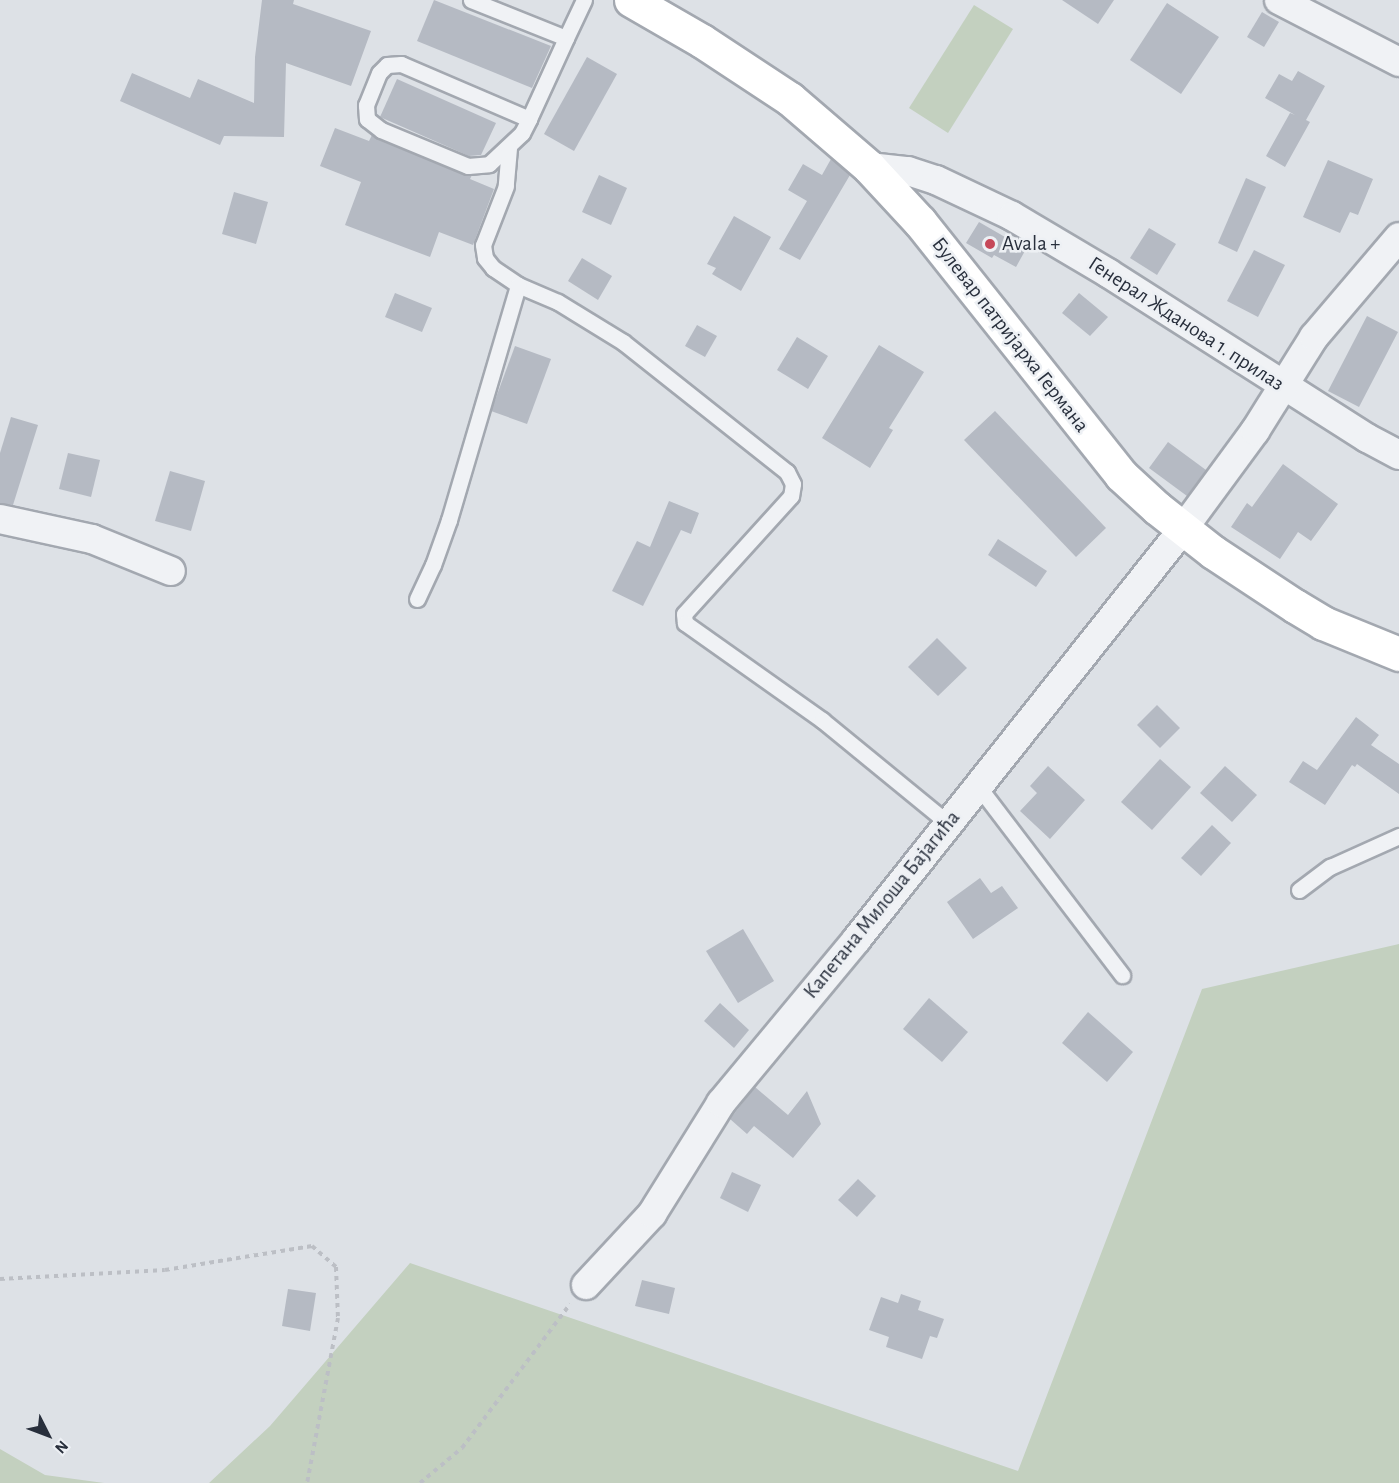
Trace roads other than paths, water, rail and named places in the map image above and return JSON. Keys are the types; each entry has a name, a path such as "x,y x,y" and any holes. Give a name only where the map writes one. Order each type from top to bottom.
{"main road":[{"name":"Булевар патријарха Германа","path":"631,0 702,41 783,94 833,134 869,167 920,222 1121,476 1183,529 1235,567 1323,623 1399,654"}],"street":[{"path":"1279,0 1399,62"},
{"name":"Генерал Жданова 1. прилаз","path":"869,167 908,171 936,180 1012,216 1108,273 1284,386 1399,455"},
{"name":"Капетана Милоша Бајагића","path":"586,1285 652,1214 720,1103 857,939 1183,529 1255,431 1314,337 1399,237"},
{"path":"0,519 92,539 171,571"}],"lane":[{"path":"471,0 566,38"},
{"path":"529,119 401,64 387,65 379,72 366,105 367,119 381,130 468,166 489,164 509,148 522,133 529,119 584,0"},
{"path":"509,148 506,186 483,245 485,258 493,268 518,285 558,302 623,342 787,472 793,483 791,496 684,614 685,623 822,720 948,824"},
{"path":"417,599 433,565 449,520 518,285"},
{"path":"978,786 1122,975"},
{"path":"1299,890 1330,867 1399,836"}],"place":[{"name":"Avala +","path":"990,244"}]}
